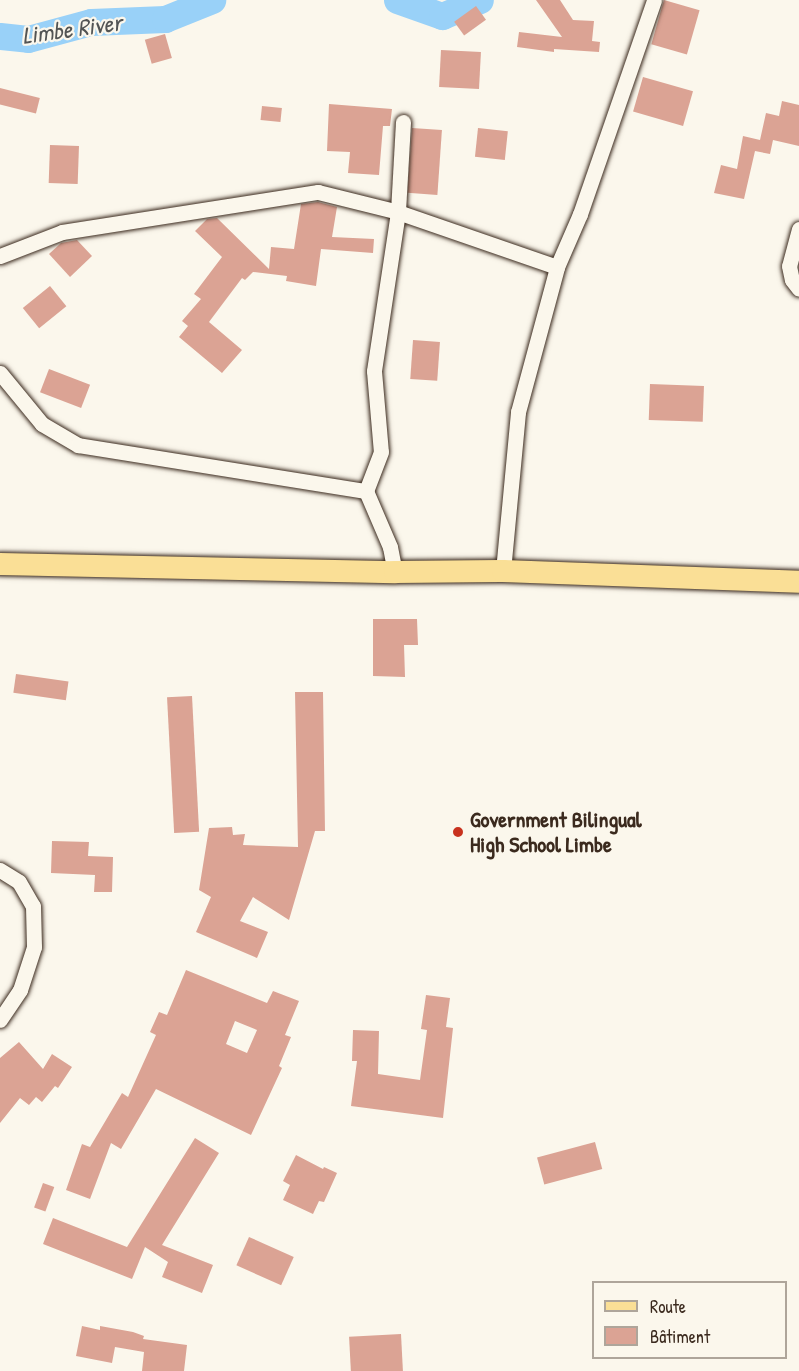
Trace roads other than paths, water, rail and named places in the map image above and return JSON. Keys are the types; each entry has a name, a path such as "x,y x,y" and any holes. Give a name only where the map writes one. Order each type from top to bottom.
{"main road":[{"path":"0,564 395,572 503,571 799,582"}],"street":[{"path":"503,571 518,412 557,267 580,213 654,0"},
{"path":"395,572 390,547 366,491 381,452 374,371 398,212 403,122"},
{"path":"0,256 62,232 318,192 398,212 557,267"},
{"path":"799,229 789,266 792,280 799,289"},
{"path":"0,373 42,424 78,445 366,491"},
{"path":"0,870 19,882 33,906 34,947 20,990 0,1020"}],"waterway":[{"name":"Limbe River","path":"0,36 28,39 91,22 165,19 212,0"},
{"name":"Limbe River","path":"397,0 442,16 480,0"}],"place":[{"name":"Government Bilingual High School Limbe","path":"458,832"}]}
